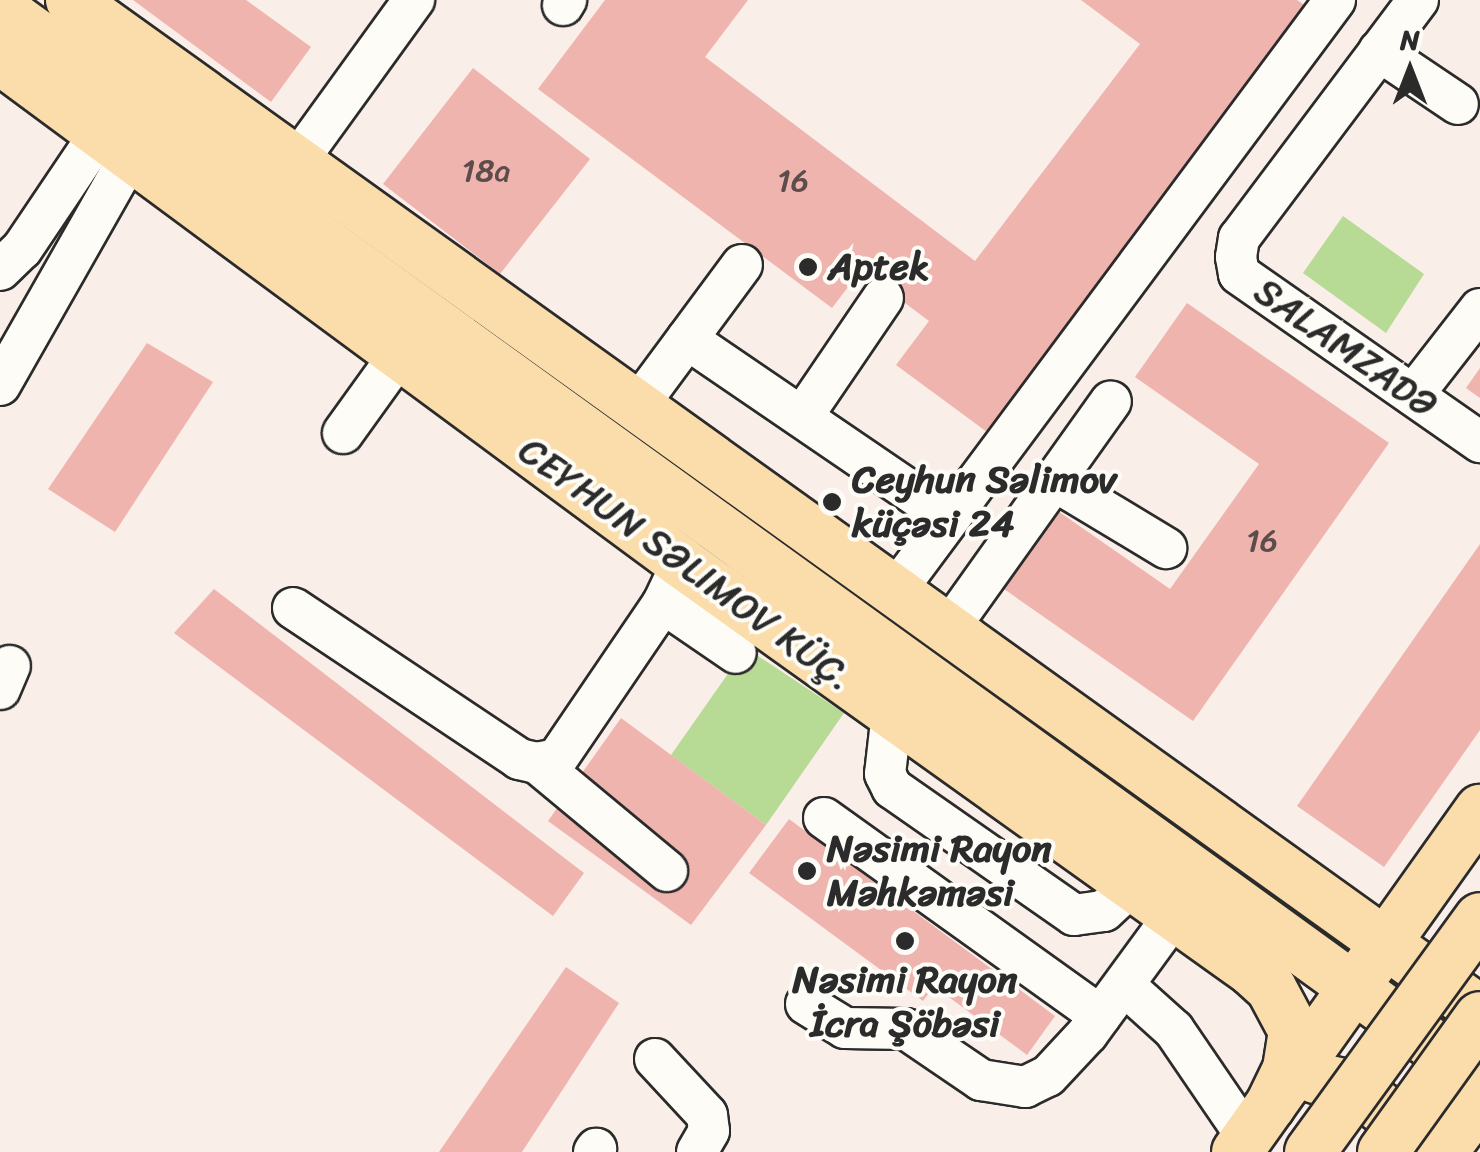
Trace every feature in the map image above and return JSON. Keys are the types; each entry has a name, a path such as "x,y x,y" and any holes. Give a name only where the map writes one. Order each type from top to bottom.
{"main road":[{"path":"71,0 1480,1014 1383,1152"},
{"name":"CEYHUN SƏLIMOV KÜÇ.","path":"0,8 543,405 1063,775 1480,1079"},
{"name":"CEYHUN SƏLIMOV KÜÇ.","path":"0,59 399,356 672,583 892,714 1251,970 1287,1012 1293,1050 1251,1132"},
{"path":"399,356 543,405"},
{"path":"1063,775 1113,872 1190,868"},
{"path":"1251,1132 1466,829"},
{"path":"1466,829 1441,882 1443,903 1450,917 1480,939"},
{"path":"1310,1152 1480,918"},
{"path":"1251,1132 1300,1081 1340,1079 1400,1120 1419,1152"},
{"path":"1442,1152 1480,1101"}],"lane":[{"path":"298,160 414,0"},
{"path":"894,593 1335,0"},
{"name":"SALAMZADƏ","path":"1418,0 1239,238 1236,256 1239,274 1480,442"},
{"path":"1379,51 1458,104"},
{"path":"0,270 115,144"},
{"path":"0,385 115,144"},
{"path":"636,408 742,265"},
{"path":"802,417 883,298"},
{"path":"1413,396 1480,309"},
{"path":"688,339 949,518"},
{"path":"343,433 399,356"},
{"path":"947,631 1111,401"},
{"path":"1056,481 1166,548"},
{"path":"293,608 519,759 537,763 557,759 672,583 736,652"},
{"path":"537,763 667,871"},
{"path":"824,818 1113,1000 1174,1030 1251,1132"},
{"path":"806,1004 844,1028 906,1029 928,1038 1000,1088 1048,1076 1113,1000 1175,914"},
{"path":"655,1060 707,1114 708,1131 697,1152"}],"green space":[{"path":"1343,216 1424,274 1386,333 1303,273"},
{"path":"746,648 844,713 766,825 671,755"}],"building":[{"path":"133,0 246,0 311,47 271,102"},
{"path":"605,0 748,0 705,57 975,261 1140,44 1081,0 1297,0 1306,6 987,432 896,365 929,321 861,270 832,308 538,89"},
{"path":"473,68 590,159 500,274 383,184"},
{"path":"1187,303 1389,443 1193,721 991,580 1045,502 1170,589 1259,464 1135,377"},
{"path":"147,343 213,382 115,532 48,489"},
{"path":"1480,368 1480,398 1466,388"},
{"path":"1480,544 1480,730 1384,867 1297,806"},
{"path":"214,589 584,873 553,916 174,633"},
{"path":"621,718 766,825 691,925 548,821"},
{"path":"789,819 1055,1016 1027,1055 934,986 923,1001 749,873"},
{"path":"566,967 619,1003 522,1152 439,1152"}],"place":[{"name":"Aptek","path":"808,267"},
{"name":"Ceyhun Səlimov küçəsi 24","path":"832,502"},
{"name":"Nəsimi Rayon Məhkəməsi","path":"807,871"},
{"name":"Nəsimi Rayon İcra Şöbəsi","path":"905,941"}]}
